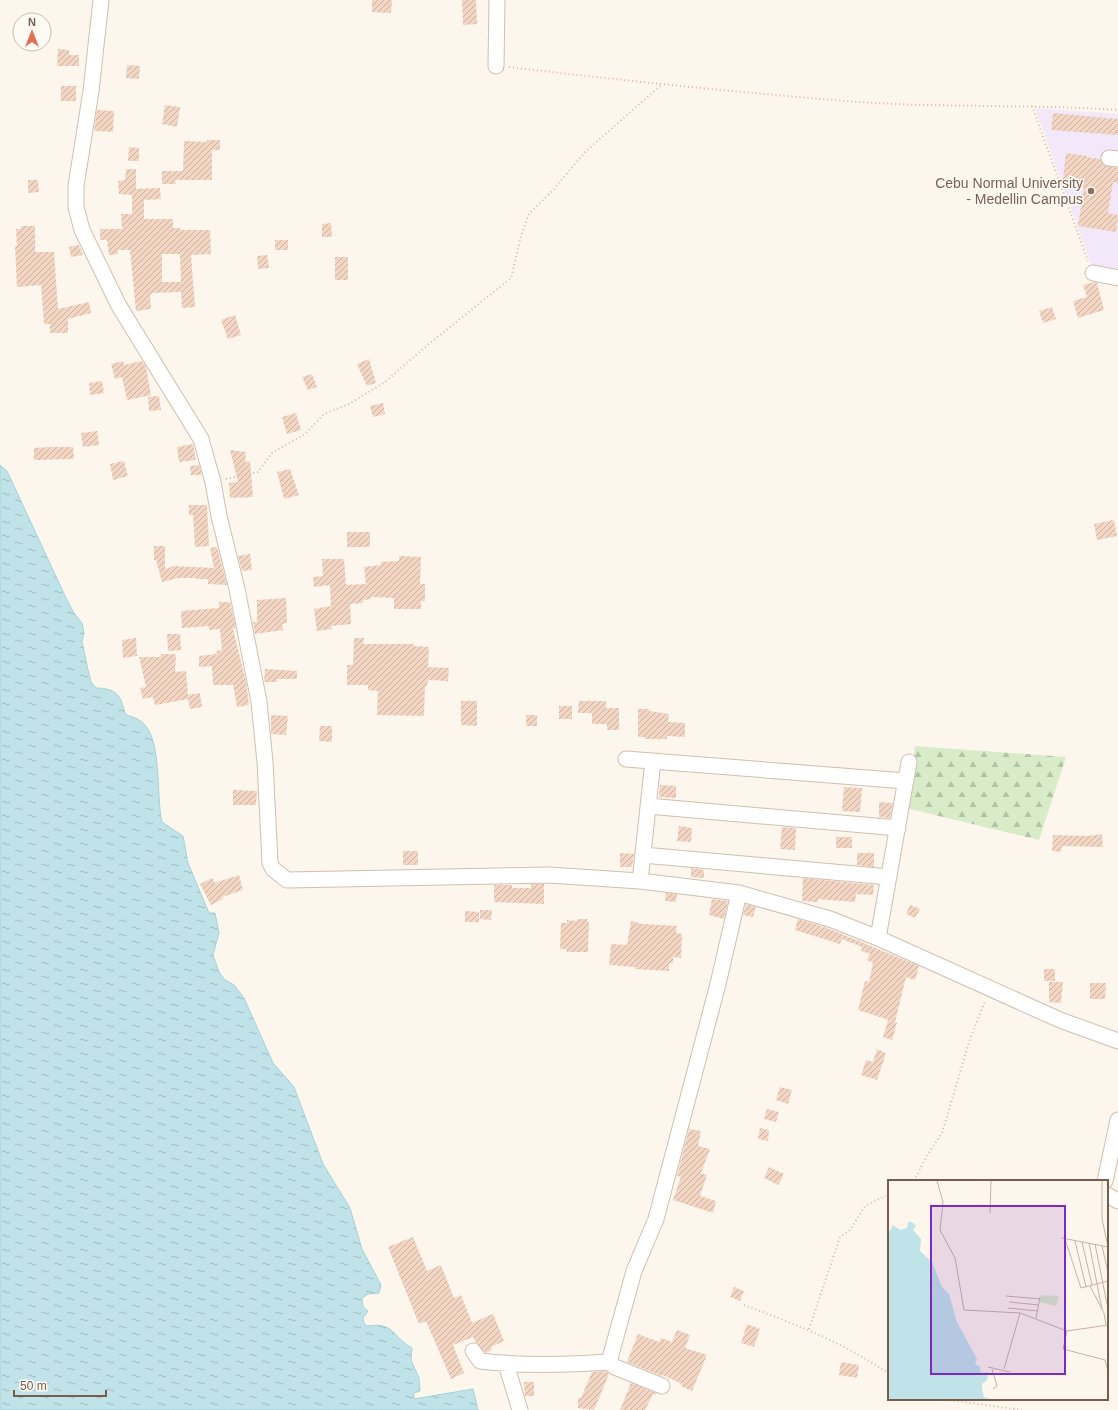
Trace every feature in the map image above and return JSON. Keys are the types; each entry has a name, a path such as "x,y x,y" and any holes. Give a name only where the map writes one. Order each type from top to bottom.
{"street":[{"path":"101,0 90,91 76,186 76,207 82,230 119,306 201,439 213,482 259,702 265,762 267,838 270,863 273,869 288,880 549,875 640,881 739,893 830,919 878,938 1060,1020 1118,1041"},
{"path":"496,66 497,0"},
{"path":"1093,273 1118,278"},
{"path":"626,759 906,781"},
{"path":"640,881 653,761"},
{"path":"878,938 909,762"},
{"path":"648,806 898,828"},
{"path":"643,855 889,877"},
{"path":"609,1362 634,1272 656,1219 718,984 739,893"},
{"path":"1105,1180 1118,1120"},
{"path":"1108,1196 1118,1201"},
{"path":"473,1351 480,1361 506,1364 573,1364 609,1362 662,1386"},
{"path":"506,1364 520,1410"}],"path":[{"path":"496,66 661,85 862,102 1059,106 1118,110"},
{"path":"213,482 258,472 272,453 304,434 324,414 349,404 385,382 430,343 511,278 521,236 529,214 553,190 585,152 661,85"},
{"path":"1032,106 1093,273"},
{"path":"914,1180 926,1157 942,1133 970,1039 991,990"},
{"path":"809,1329 840,1237 850,1230 865,1206 888,1194"},
{"path":"744,1305 809,1329 869,1360 888,1373"},
{"path":"949,1400 1022,1410"}],"shaded area":[{"name":"Cebu Normal University - Medellin Campus","path":"1035,108 1118,114 1118,273 1093,269"}],"green space":[{"path":"915,746 1066,757 1039,840 906,808"}],"water":[{"path":"0,465 7,471 67,600 74,613 82,623 84,633 82,641 91,682 96,688 115,693 120,699 126,715 141,721 150,734 154,745 158,771 162,822 183,836 188,863 209,913 215,913 219,933 213,955 219,972 224,979 234,985 244,998 273,1063 294,1087 323,1164 350,1208 362,1249 381,1285 379,1293 368,1294 362,1298 363,1307 368,1311 363,1318 364,1323 367,1326 376,1325 388,1328 412,1348 411,1360 419,1378 420,1391 414,1393 414,1399 473,1389 478,1410 0,1410"}],"building":[{"path":"372,0 392,0 391,13 372,12"},
{"path":"462,0 476,0 477,24 463,25"},
{"path":"58,49 69,50 69,55 79,55 79,66 57,66"},
{"path":"127,65 140,66 139,79 126,78"},
{"path":"61,86 76,86 76,101 61,101"},
{"path":"165,105 180,107 177,127 162,124"},
{"path":"97,110 114,111 113,132 94,131"},
{"path":"1053,113 1118,119 1118,135 1051,130"},
{"path":"207,140 220,140 220,150 212,150 212,180 175,180 176,184 162,184 162,171 183,171 184,141 207,142"},
{"path":"129,147 139,148 139,161 128,161"},
{"path":"1066,153 1100,159 1104,165 1118,168 1118,183 1113,182 1108,213 1118,215 1116,232 1078,226 1084,187 1070,186 1071,180 1063,179"},
{"path":"126,169 136,169 136,189 160,188 161,199 144,200 144,219 173,219 173,228 180,228 180,230 210,230 211,254 191,255 195,307 182,308 181,292 153,293 150,295 151,309 136,311 130,250 118,250 118,254 109,255 107,240 100,240 100,229 122,229 121,214 132,214 132,195 119,194 118,181 125,180","holes":["162,254 180,254 181,282 162,282"]},
{"path":"28,180 38,180 39,192 28,193"},
{"path":"331,223 332,237 322,237 322,224"},
{"path":"21,226 35,226 35,252 54,252 58,309 89,302 91,313 68,319 68,333 50,333 50,324 44,324 41,285 17,287 15,246 17,246 16,229 21,229"},
{"path":"275,240 288,240 288,250 275,250"},
{"path":"79,245 83,255 71,257 69,247"},
{"path":"267,255 269,268 258,269 257,256"},
{"path":"335,257 348,257 348,280 335,280"},
{"path":"1094,282 1097,283 1104,310 1078,318 1073,301 1087,297 1083,285"},
{"path":"1052,307 1056,319 1043,323 1039,311"},
{"path":"235,315 241,335 228,339 221,320"},
{"path":"369,359 376,383 367,386 357,364"},
{"path":"123,361 124,365 142,361 146,367 151,395 127,400 122,377 115,379 111,364"},
{"path":"312,374 317,387 308,390 302,377"},
{"path":"102,381 104,393 90,395 89,383"},
{"path":"159,396 161,410 149,411 148,397"},
{"path":"383,403 385,414 373,417 370,406"},
{"path":"296,413 301,430 287,434 282,417"},
{"path":"97,431 99,445 83,447 81,433"},
{"path":"193,444 196,460 179,462 177,447"},
{"path":"73,447 74,459 34,460 34,448"},
{"path":"230,450 246,452 245,462 250,461 253,497 230,498 229,483 238,482"},
{"path":"124,461 128,476 113,480 110,464"},
{"path":"199,465 202,475 191,475 190,466"},
{"path":"290,469 299,495 284,499 277,472"},
{"path":"189,505 207,505 209,546 195,547 193,515 189,515"},
{"path":"1114,520 1117,536 1097,540 1094,524"},
{"path":"347,532 370,532 370,547 347,547"},
{"path":"154,546 165,546 165,569 174,566 214,568 210,548 217,547 227,585 208,584 208,579 196,578 178,578 162,582 156,560 154,560"},
{"path":"250,554 252,570 242,571 238,556"},
{"path":"399,556 421,557 420,584 425,584 425,601 421,601 421,609 394,609 394,598 371,597 372,599 363,600 363,603 350,604 351,624 331,626 332,629 317,631 314,609 331,606 330,585 314,587 313,577 323,576 322,559 344,559 346,585 366,584 364,567 381,565 381,562 399,561"},
{"path":"286,598 287,623 282,624 283,630 255,634 253,622 257,622 257,600"},
{"path":"219,602 230,602 236,628 233,629 246,682 249,705 237,707 233,685 213,685 212,666 199,667 199,656 217,654 216,651 222,650 220,629 209,630 209,626 182,628 181,611 219,608"},
{"path":"167,634 180,634 181,650 168,651"},
{"path":"136,638 137,656 123,658 122,640"},
{"path":"354,638 364,638 363,644 414,644 414,646 429,647 428,667 449,668 448,681 428,680 427,686 425,686 424,716 377,715 378,691 368,690 368,685 347,685 347,665 353,665"},
{"path":"161,654 176,654 175,672 186,671 188,695 200,693 202,707 190,709 188,699 155,705 153,697 143,699 140,688 146,687 139,657 161,657"},
{"path":"265,669 297,671 297,679 277,679 277,682 264,682"},
{"path":"461,701 477,701 477,726 461,725"},
{"path":"579,701 606,701 606,708 619,708 619,730 607,730 607,724 592,724 592,713 578,713"},
{"path":"559,706 572,706 572,719 559,719"},
{"path":"638,709 649,709 649,711 669,714 668,722 685,723 685,737 667,736 667,739 645,739 645,737 638,737"},
{"path":"271,715 288,716 286,735 271,734"},
{"path":"526,715 537,715 537,726 526,726"},
{"path":"320,726 332,726 332,742 319,741"},
{"path":"660,785 676,786 676,798 659,797"},
{"path":"844,787 862,788 860,812 842,811"},
{"path":"233,790 257,791 256,805 233,805"},
{"path":"879,802 893,803 890,818 879,817"},
{"path":"679,826 692,828 691,842 677,841"},
{"path":"782,827 796,828 795,850 780,849"},
{"path":"1102,834 1103,847 1062,846 1061,852 1052,851 1053,835 1088,836"},
{"path":"836,837 852,837 852,848 836,848"},
{"path":"403,851 418,851 418,865 403,865"},
{"path":"620,853 634,854 632,867 620,867"},
{"path":"857,853 874,853 874,867 857,865"},
{"path":"691,868 704,870 704,878 691,877"},
{"path":"239,875 243,890 222,897 223,899 211,905 200,884 212,878 215,883"},
{"path":"803,878 874,885 873,895 856,894 855,902 818,899 818,902 802,901"},
{"path":"531,884 544,884 544,904 494,902 494,885 512,885 512,888 531,888"},
{"path":"666,893 677,894 676,902 665,901"},
{"path":"712,899 728,901 724,919 709,915"},
{"path":"746,904 756,907 753,917 743,915"},
{"path":"910,905 920,909 915,918 906,914"},
{"path":"480,910 492,910 491,920 480,919"},
{"path":"465,911 479,912 479,922 465,922"},
{"path":"578,919 587,919 587,922 589,922 588,952 567,952 566,949 560,949 561,923 567,923 567,920 577,921"},
{"path":"798,919 827,928 919,966 915,980 906,977 895,1022 858,1010 865,981 869,982 873,963 867,960 870,954 861,951 862,947 842,939 840,944 795,930"},
{"path":"631,921 643,924 677,926 676,933 682,934 681,958 673,957 673,963 669,963 669,971 635,969 635,967 609,965 611,944 627,945"},
{"path":"1044,969 1055,969 1055,981 1044,981"},
{"path":"1049,982 1063,982 1061,1003 1049,1002"},
{"path":"1090,983 1106,983 1105,999 1090,999"},
{"path":"888,1020 897,1023 892,1040 883,1037"},
{"path":"877,1049 886,1053 877,1080 861,1075 866,1060 873,1062"},
{"path":"780,1087 792,1090 788,1104 776,1100"},
{"path":"767,1109 779,1112 776,1122 764,1119"},
{"path":"760,1128 769,1130 768,1141 758,1139"},
{"path":"689,1129 701,1131 698,1146 710,1149 701,1173 707,1175 700,1196 716,1201 713,1213 673,1200 681,1177 677,1176"},
{"path":"769,1167 784,1174 778,1185 764,1178"},
{"path":"413,1237 427,1271 441,1265 454,1298 461,1295 472,1323 493,1314 504,1341 491,1347 492,1350 486,1353 476,1343 473,1337 453,1345 464,1373 451,1379 426,1321 419,1324 388,1247"},
{"path":"734,1287 744,1291 740,1301 730,1297"},
{"path":"747,1324 760,1329 754,1347 741,1343"},
{"path":"677,1330 690,1335 685,1348 707,1355 692,1391 681,1386 682,1384 663,1375 662,1376 627,1362 638,1334 659,1342 661,1338 672,1342"},
{"path":"841,1362 859,1365 857,1378 839,1375"},
{"path":"606,1371 609,1374 594,1410 578,1408 578,1398 581,1398 592,1372"},
{"path":"524,1382 534,1382 534,1396 525,1396"},
{"path":"631,1383 656,1393 656,1395 653,1394 645,1410 620,1410"}],"place":[{"name":"Cebu Normal University - Medellin Campus","path":"1091,191"}]}
